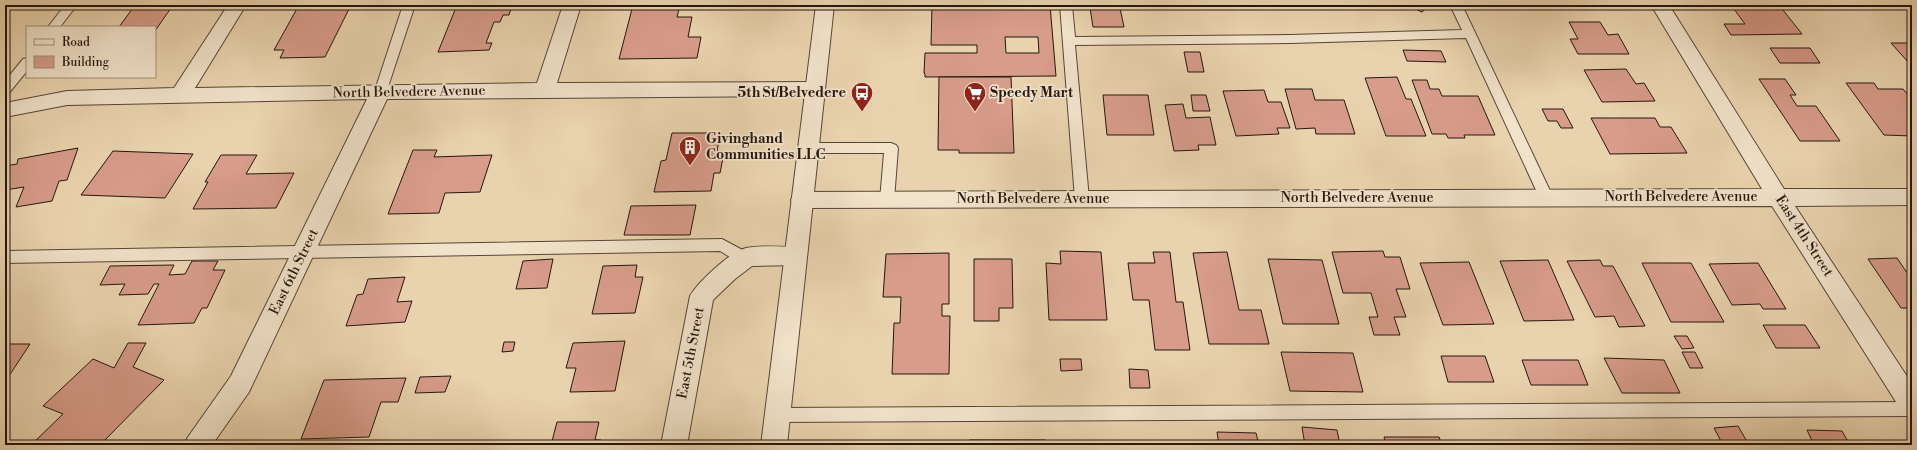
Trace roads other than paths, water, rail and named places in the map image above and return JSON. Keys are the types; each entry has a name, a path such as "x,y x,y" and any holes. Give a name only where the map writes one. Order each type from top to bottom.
{"street":[{"path":"180,95 237,5"},
{"path":"545,90 572,5"},
{"path":"774,445 825,5"},
{"name":"East 4th Street","path":"1660,5 1778,197 1912,405"},
{"name":"North Belvedere Avenue","path":"5,110 67,98 180,95 545,90 815,89"},
{"name":"East 6th Street","path":"197,445 240,384 380,92"},
{"name":"North Belvedere Avenue","path":"802,200 1912,197"},
{"path":"745,258 795,256"},
{"name":"East 5th Street","path":"674,445 702,296 727,272 745,258"}],"lane":[{"path":"55,26 71,5"},
{"path":"380,92 409,5"},
{"path":"1066,5 1082,199"},
{"path":"1456,5 1546,197"},
{"path":"1068,41 1290,39 1469,34"},
{"path":"5,90 26,63"},
{"path":"808,148 891,148 887,200"},
{"path":"5,257 722,245 745,258"},
{"path":"777,415 1912,409"}],"place":[{"name":"5th St/Belvedere","path":"862,112"},
{"name":"Speedy Mart","path":"975,112"},
{"name":"Givinghand Communities LLC","path":"690,166"}]}
